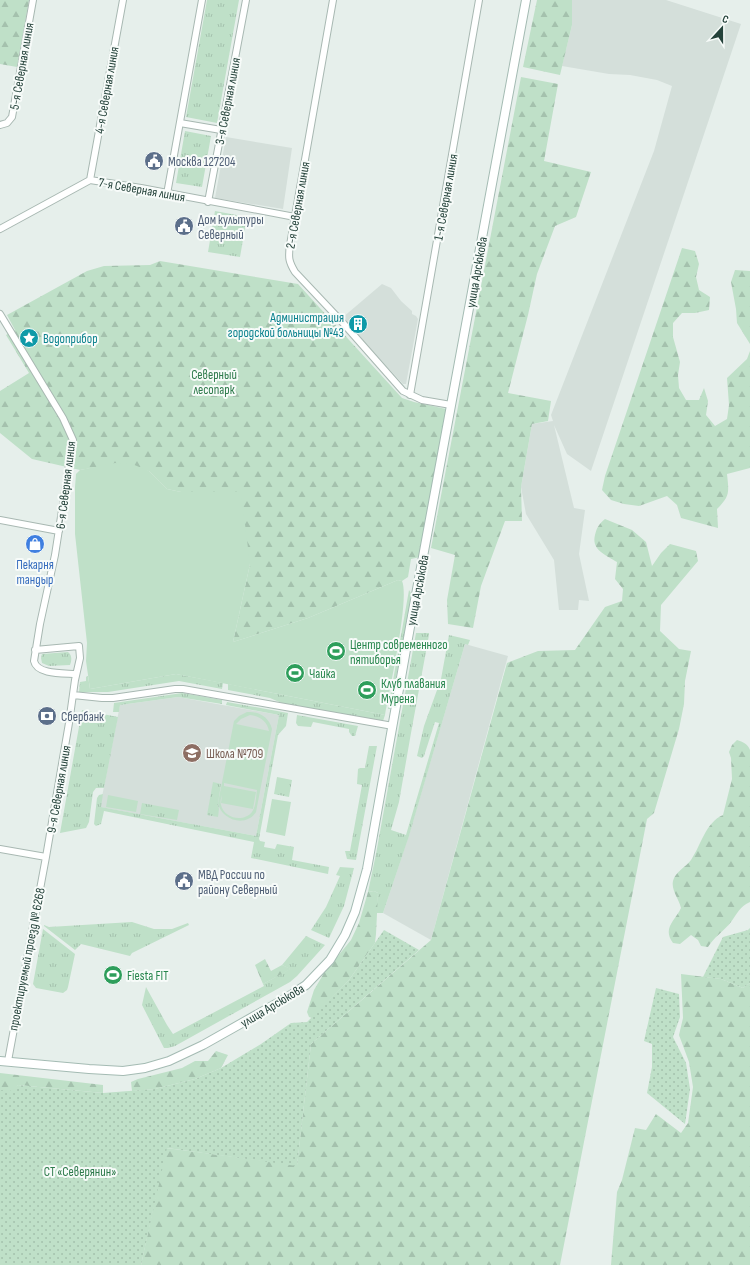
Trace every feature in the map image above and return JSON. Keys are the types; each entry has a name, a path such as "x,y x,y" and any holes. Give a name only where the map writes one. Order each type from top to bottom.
{"street":[{"name":"5-я Северная линия","path":"0,125 7,124 12,117 33,0"},
{"name":"4-я Северная линия","path":"90,180 123,0"},
{"path":"167,194 202,0"},
{"name":"3-я Северная линия","path":"208,202 246,0"},
{"name":"2-я Северная линия","path":"333,0 294,217 288,256 290,264 295,272 343,323 402,391 422,400 451,405"},
{"name":"1-я Северная линия","path":"410,395 479,0"},
{"name":"улица Арсюкова","path":"4,1061 107,1071 135,1070 158,1065 203,1045 288,998 306,985 330,960 339,947 355,912 367,868 526,0"},
{"path":"180,123 221,130"},
{"name":"7-я Северная линия","path":"0,229 90,180 294,217"},
{"name":"6-я Северная линия","path":"0,314 63,418 73,440 59,530 34,661 38,669 42,671 76,674"},
{"path":"0,520 59,530"},
{"path":"35,650 79,646 80,658 76,674"},
{"name":"9-я Северная линия","path":"46,857 76,674"},
{"path":"73,695 113,698 183,689 393,726"},
{"path":"0,849 46,857"},
{"name":"проектируемый проезд № 6268","path":"4,1061 46,857"}],"shaded area":[{"path":"572,0 666,0 741,24 591,471 567,454 554,425 574,508 585,510 579,554 589,601 579,600 578,610 559,610 554,560 526,514 521,487 532,424 553,421 551,415 654,151 672,86 657,80 630,75 609,74 562,66 572,25"},
{"path":"226,137 292,148 283,209 215,198"},
{"path":"382,284 391,288 401,301 412,311 412,314 418,319 406,384 403,384 342,318"},
{"path":"465,644 508,656 431,940 383,913 409,835"},
{"name":"Школа №709","path":"178,697 279,715 256,836 100,807 120,705"}],"green space":[{"path":"0,0 29,0 17,67 0,64"},
{"path":"207,0 239,0 217,123 186,117"},
{"path":"537,0 572,0 572,25 560,75 523,67"},
{"path":"521,77 558,84 544,161 591,172 576,217 555,226 537,274 508,393 551,401 548,421 532,424 521,487 522,521 505,521 481,586 473,628 448,624 447,600 455,555 431,548"},
{"path":"185,131 211,136 202,187 176,183"},
{"path":"215,211 247,217 240,257 208,252"},
{"path":"682,248 695,251 699,264 696,277 699,290 710,297 709,310 695,313 682,313 673,323 673,337 680,362 678,375 679,388 686,400 699,400 704,388 708,401 706,415 715,426 727,419 729,405 727,378 747,359 750,351 750,468 727,474 728,494 717,509 718,528 681,518 677,505 667,496 639,506 611,500 602,490 605,476"},
{"name":"Северный лесопарк","path":"160,261 298,284 402,398 446,409 420,557 411,559 408,577 402,581 398,580 308,618 233,642 250,564 181,492 167,489 149,471 98,467 80,470 32,459 0,433 0,391 29,373 6,335 15,330 7,315 87,271 104,266 150,265"},
{"path":"735,270 750,271 750,344 737,323 731,282"},
{"path":"115,463 132,464 149,471 167,489 181,492 241,492 250,564 233,642 308,618 398,580 402,581 404,591 401,625 385,715 176,674 90,689 86,661 87,643 75,534 76,474 80,470"},
{"path":"605,519 632,530 646,542 652,566 661,553 670,544 696,551 698,561 661,605 660,631 679,649 691,651 685,681 684,704 679,729 654,813 647,819 560,1265 141,1265 166,1148 297,1165 311,1044 431,940 507,663 538,651 575,650 605,607 622,601 623,589 615,579 617,562 600,552 595,545 595,535 600,524"},
{"path":"409,590 411,593 409,609 390,709 388,709"},
{"path":"416,633 429,633 429,635 399,802 391,830 406,835 439,723 435,722 424,756 422,758 417,756 424,726 441,679 449,635 470,640 468,645 465,644 409,836 383,913 376,913 378,893 374,891 368,892"},
{"path":"68,652 71,658 70,665 49,666 42,663 42,654"},
{"path":"176,674 223,683 222,689 179,681 108,692 79,692 80,682 86,681 86,677 88,676 90,689"},
{"path":"228,684 385,715 383,721 284,704 270,698 228,690"},
{"path":"182,693 222,700 222,704 178,697 120,705 119,712 113,712 114,703"},
{"path":"227,702 288,713 286,726 278,735 259,839 260,841 265,842 264,847 275,849 277,844 294,847 292,860 329,867 328,874 251,858 254,842 104,811 101,824 96,826 94,824 97,798 99,795 103,794 101,807 256,836 279,715 226,705"},
{"path":"82,710 118,717 104,788 96,788 93,792 89,822 86,828 60,833"},
{"path":"247,712 256,713 269,721 272,729 256,812 252,817 240,821 229,818 224,814 218,803 234,721 239,716","holes":["250,715 257,717 267,724 269,731 236,724 241,719","224,783 257,790 254,807 252,812 248,815 234,818 223,809 221,803 253,809 256,792 224,786"]},
{"path":"297,715 358,726 355,736 352,736 349,729 313,722 311,727 298,726 296,723"},
{"path":"737,740 748,746 750,750 750,902 741,908 708,947 701,946 698,940 691,935 680,944 673,943 670,938 669,929 681,908 673,888 673,881 678,872 689,863 695,854 708,828 717,818 723,815 732,779 731,758 729,752 732,745"},
{"path":"369,746 377,746 356,860 347,859 345,851 350,851 362,785 357,784 358,769 365,768"},
{"path":"277,777 292,780 289,797 274,794"},
{"path":"213,782 221,784 218,803 218,817 207,815"},
{"path":"108,795 138,801 136,812 106,807"},
{"path":"272,799 291,802 285,836 266,832"},
{"path":"142,803 179,810 177,820 140,814"},
{"path":"340,867 354,868 344,906 329,938 311,930 326,907 340,876 336,875"},
{"path":"374,891 378,893 375,943 349,980 312,1018 309,1017 307,1012 314,990 324,973 351,940 359,923 368,892"},
{"path":"132,922 154,929 172,929 188,923 189,925 132,953 130,956 81,944 75,950 44,926 49,927"},
{"path":"750,928 750,983 743,988 721,979 703,977 723,937 748,930"},
{"path":"43,929 75,954 68,987 63,993 36,988 33,984"},
{"name":"СТ «Северянин»","path":"384,930 419,950 311,1044 297,1166 167,1148 141,1265 0,1265 0,1090 10,1091 18,1085 103,1093 155,1089 195,1079 221,1068 261,1044 291,1023 307,1022 349,980"},
{"path":"306,936 325,945 290,982 175,1046 164,1048 142,1005 146,987 173,1034 264,986 263,984 290,969 282,965"},
{"path":"265,959 271,971 282,965 291,969 263,984 255,965"},
{"path":"681,974 721,979 743,988 750,983 750,1265 611,1265 617,1192 622,1180 635,1128 646,1130 656,1114 681,1133 688,1123 693,1087 689,1062 679,1035 683,1018"},
{"path":"656,988 679,994 680,1017 673,1037 686,1063 690,1089 685,1124 647,1093 652,1067 652,1044 644,1041"},
{"path":"216,1051 228,1055 221,1068 195,1079 155,1089 132,1091 131,1082 182,1068 195,1061 208,1061"},
{"path":"0,1073 103,1085 103,1093 18,1085 0,1107"}],"place":[{"name":"Москва 127204","path":"154,161"},
{"name":"Дом культуры Северный","path":"184,226"},
{"name":"Администрация городской больницы №43","path":"358,324"},
{"name":"Водоприбор","path":"29,338"},
{"name":"Пекарня тандыр","path":"35,544"},
{"name":"Центр современного пятиборья","path":"336,651"},
{"name":"Чайка","path":"295,673"},
{"name":"Клуб плавания Мурена","path":"367,690"},
{"name":"Сбербанк","path":"47,716"},
{"name":"Школа №709","path":"192,753"},
{"name":"МВД России по району Северный","path":"184,881"},
{"name":"Fiesta FIT","path":"113,975"}]}
